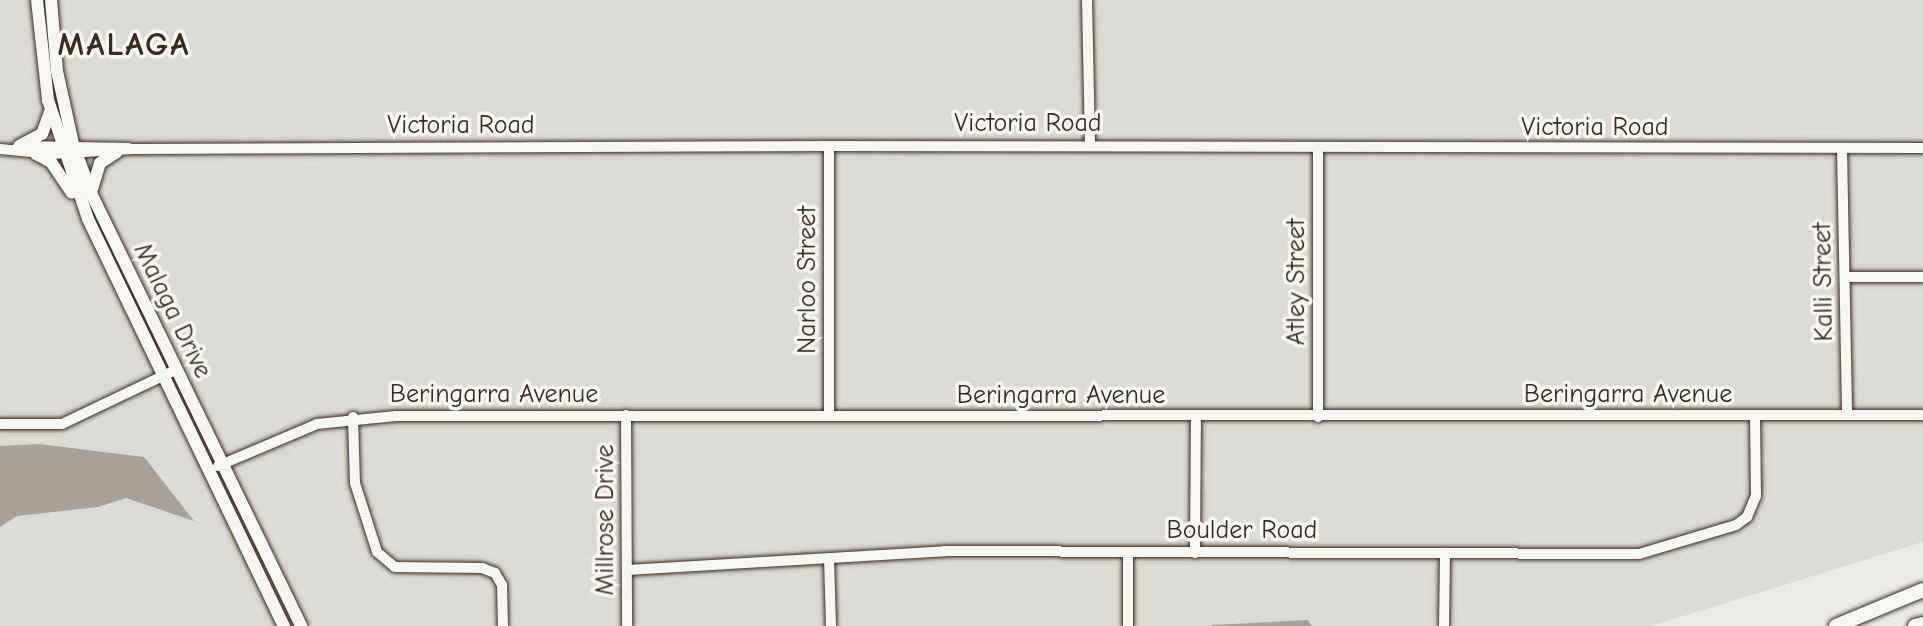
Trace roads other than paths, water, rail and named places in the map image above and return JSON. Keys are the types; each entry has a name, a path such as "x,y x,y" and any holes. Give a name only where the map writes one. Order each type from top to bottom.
{"highway":[{"path":"1836,626 1923,590"},
{"path":"1915,626 1923,624"}],"main road":[{"name":"Malaga Drive","path":"37,0 50,112 301,626"},
{"name":"Malaga Drive","path":"51,0 54,51 68,149 88,219 284,626"},
{"path":"19,146 41,134 50,112"},
{"path":"92,195 95,169 117,152"},
{"path":"36,154 57,168 88,219"}],"street":[{"path":"1087,0 1090,145"},
{"name":"Victoria Road","path":"2,149 36,154 68,149 1090,145 1318,148 1923,148"},
{"name":"Victoria Road","path":"2,149 19,146 117,152 133,149"},
{"name":"Narloo Street","path":"828,146 828,415"},
{"name":"Atley Street","path":"1318,148 1318,416"},
{"name":"Kalli Street","path":"1842,149 1847,415"},
{"path":"1845,276 1923,276"},
{"path":"0,424 62,424 175,370"},
{"name":"Millrose Drive","path":"626,415 627,626"},
{"name":"Beringarra Avenue","path":"209,471 317,424 353,417 1923,415"},
{"name":"Boulder Road","path":"628,570 944,551 1639,554 1736,525 1748,517 1756,496 1755,416"},
{"path":"353,417 355,483 377,552 395,567 482,568 495,573 502,585 503,626"},
{"path":"1195,552 1196,418"},
{"path":"1128,552 1128,626"},
{"path":"1444,626 1445,553"},
{"path":"830,558 831,626"}],"district":[{"name":"MALAGA","path":"124,45"}]}
